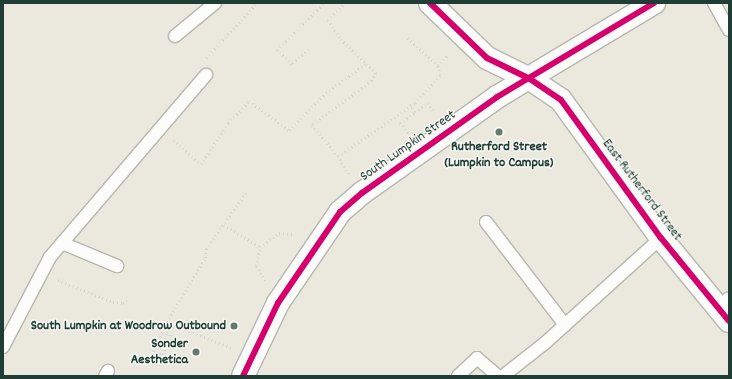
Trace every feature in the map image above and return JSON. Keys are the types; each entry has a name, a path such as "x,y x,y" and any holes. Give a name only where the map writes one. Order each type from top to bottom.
{"main road":[{"name":"East Rutherford Street","path":"430,3 487,58 530,79 561,100 662,238 726,309"},
{"name":"South Lumpkin Street","path":"243,376 278,303 340,212 362,193 498,97 654,3"}],"lane":[{"path":"175,36 215,3"},
{"path":"714,3 729,30"},
{"path":"3,347 42,272 62,243 206,75"},
{"path":"486,222 565,325"},
{"path":"504,376 565,325 662,238"},
{"path":"62,243 117,266"},
{"path":"458,376 478,358 498,376"}],"path":[{"path":"203,61 257,3"},
{"path":"309,50 292,64 277,50 324,3"},
{"path":"346,3 328,20 341,39 365,64 376,73 372,80 312,125 338,156 350,176"},
{"path":"338,156 410,105 440,75 438,66 407,38"},
{"path":"438,66 447,56"},
{"path":"160,128 201,164 228,123 249,101 289,130 326,93 365,64"},
{"path":"408,133 400,123 428,103 435,113"},
{"path":"410,105 415,112"},
{"path":"148,362 167,322 205,258 206,249 247,192"},
{"path":"224,225 260,247"},
{"path":"265,281 256,266 260,247 279,233 293,234"},
{"path":"42,272 113,302 123,303 128,299"},
{"path":"167,322 231,348"},
{"path":"134,362 141,360 155,365 166,333 171,335 158,369"}],"cycle path":[{"path":"430,3 487,58 530,79 561,100 661,238 729,321"},
{"path":"243,376 278,303 340,212 362,193 497,97 654,3"}],"place":[{"name":"Rutherford Street (Lumpkin to Campus)","path":"499,132"},
{"name":"South Lumpkin at Woodrow Outbound","path":"234,326"},
{"name":"Sonder Aesthetica","path":"196,352"}]}
